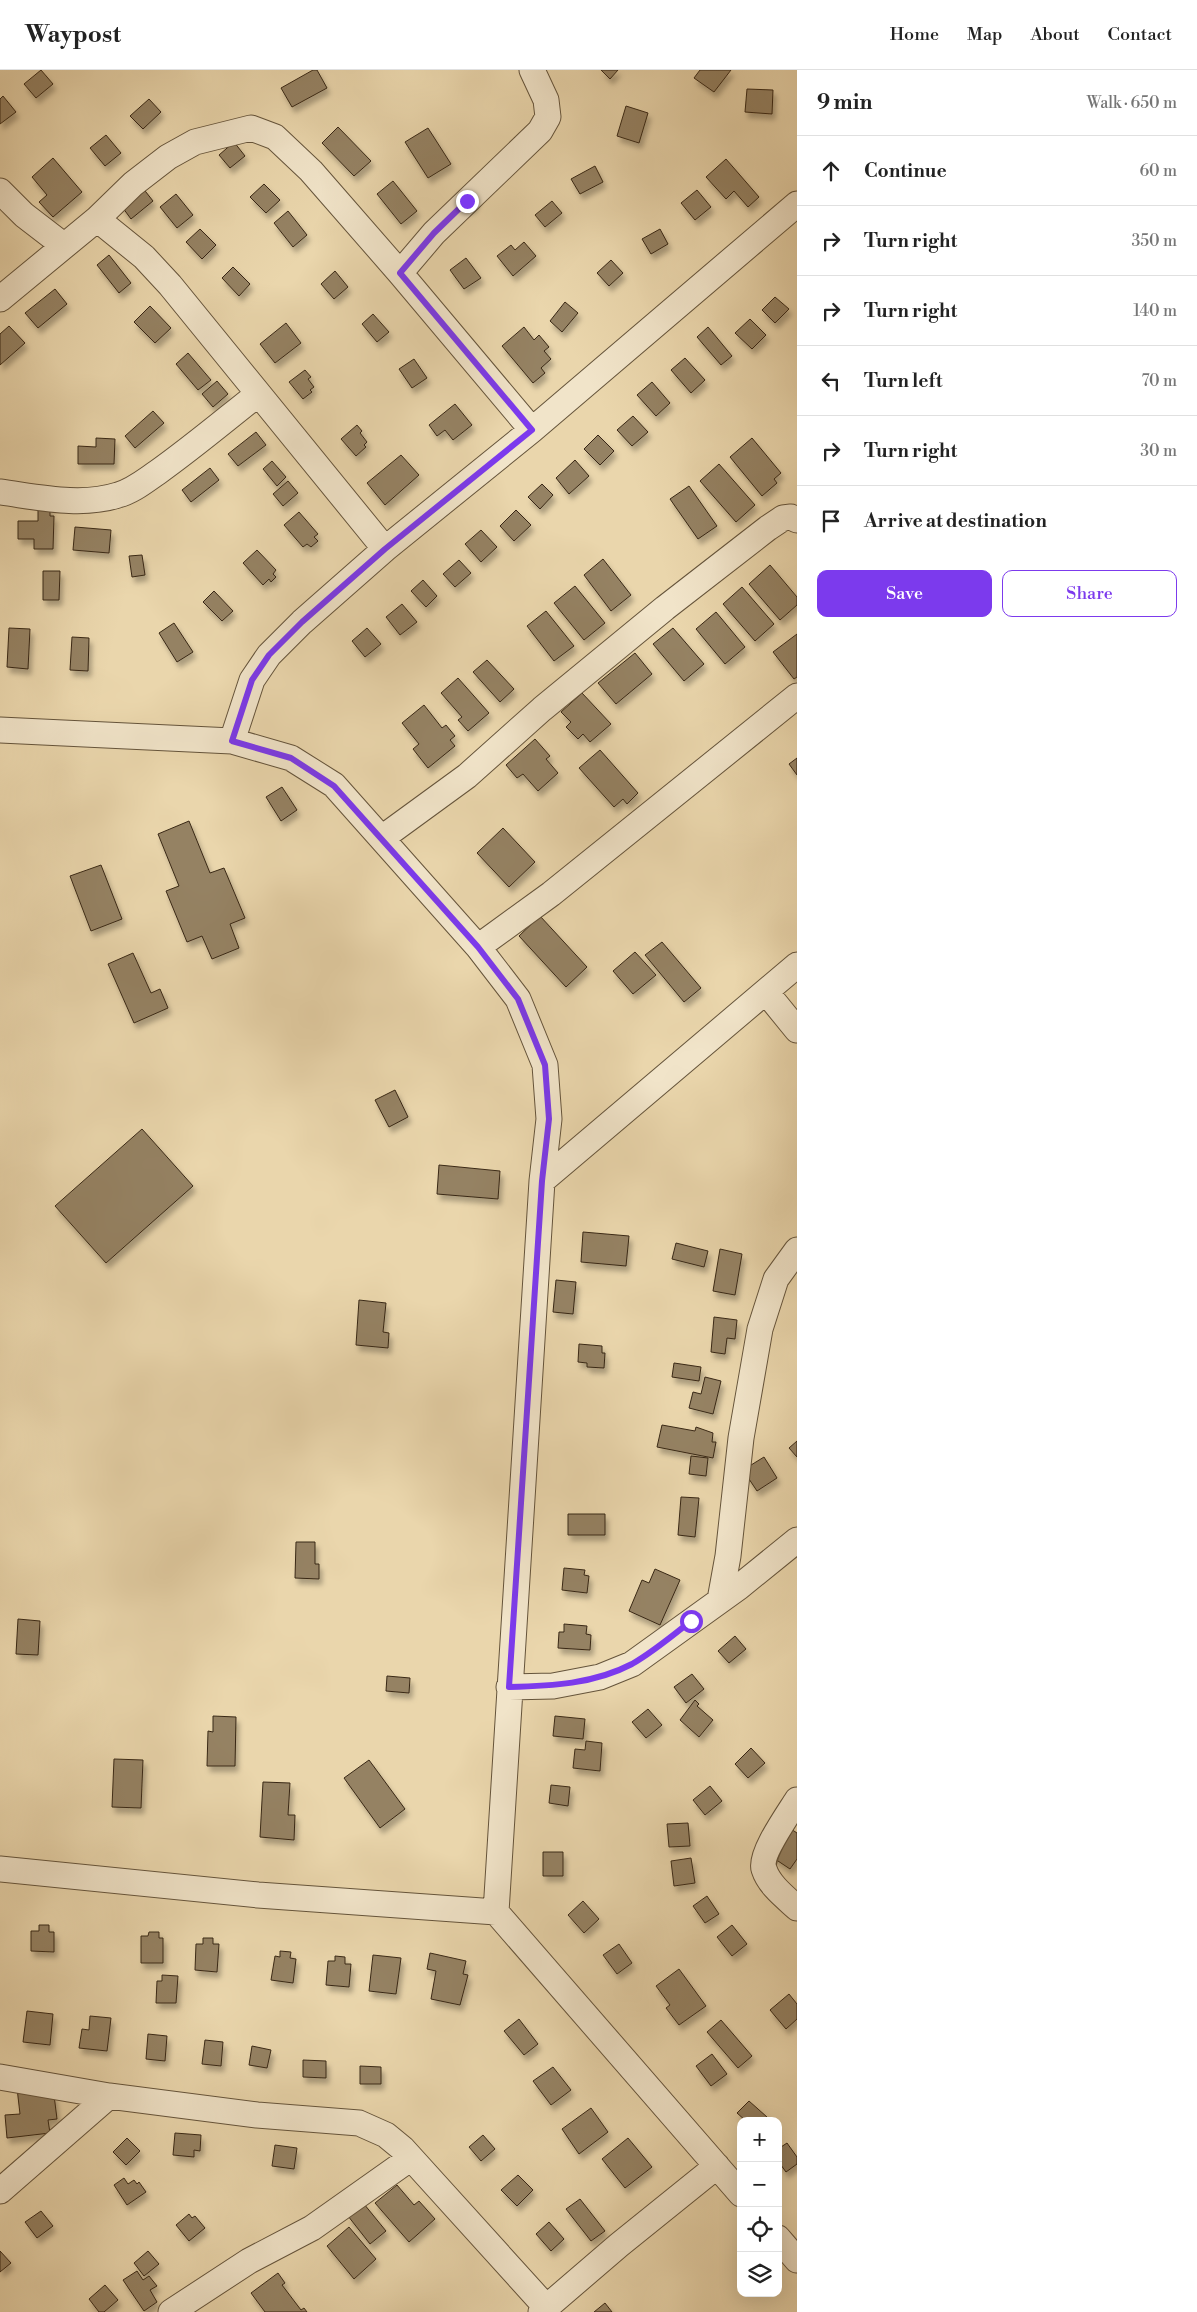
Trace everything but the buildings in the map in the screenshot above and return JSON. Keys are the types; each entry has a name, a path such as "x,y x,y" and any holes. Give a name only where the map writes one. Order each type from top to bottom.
{"street":[{"path":"400,273 434,233 540,131 548,117 546,100 532,70"},
{"path":"0,299 97,218 133,184 168,157 195,142 251,128 275,137 311,171 532,430"},
{"path":"0,191 24,214 63,245"},
{"path":"232,741 252,680 269,655 302,622 385,549 532,430 797,204"},
{"path":"97,218 144,257 170,285 385,549"},
{"path":"0,492 57,500 96,499 119,495 140,484 187,451 258,394"},
{"path":"382,838 468,776 542,709 634,633 768,528 783,518 791,517 797,520"},
{"path":"478,947 550,894 797,696"},
{"path":"0,730 232,741 291,758 334,786 478,947 518,999 545,1065 549,1119 542,1181 496,1912 737,2189"},
{"path":"542,1181 797,965"},
{"path":"766,992 797,1030"},
{"path":"720,1600 728,1556 741,1438 760,1329 776,1279 797,1250"},
{"path":"509,1687 554,1686 600,1677 632,1664 664,1643 797,1540"},
{"path":"797,1800 765,1854 762,1867 769,1880 797,1908"},
{"path":"0,1869 258,1895 496,1912"},
{"path":"0,2076 109,2096 257,2115 359,2124 386,2135 411,2158 543,2309 718,2166"},
{"path":"0,2192 109,2096"},
{"path":"171,2312 249,2261 312,2228 411,2158"},
{"path":"782,2243 797,2260"}],"route":[{"path":"467,201 434,233 400,273 532,430 385,549 302,622 269,655 252,680 232,741 291,758 334,786 478,947 518,999 545,1065 549,1119 542,1181 509,1687 554,1686 600,1677 632,1664 664,1643 691,1621"}]}
